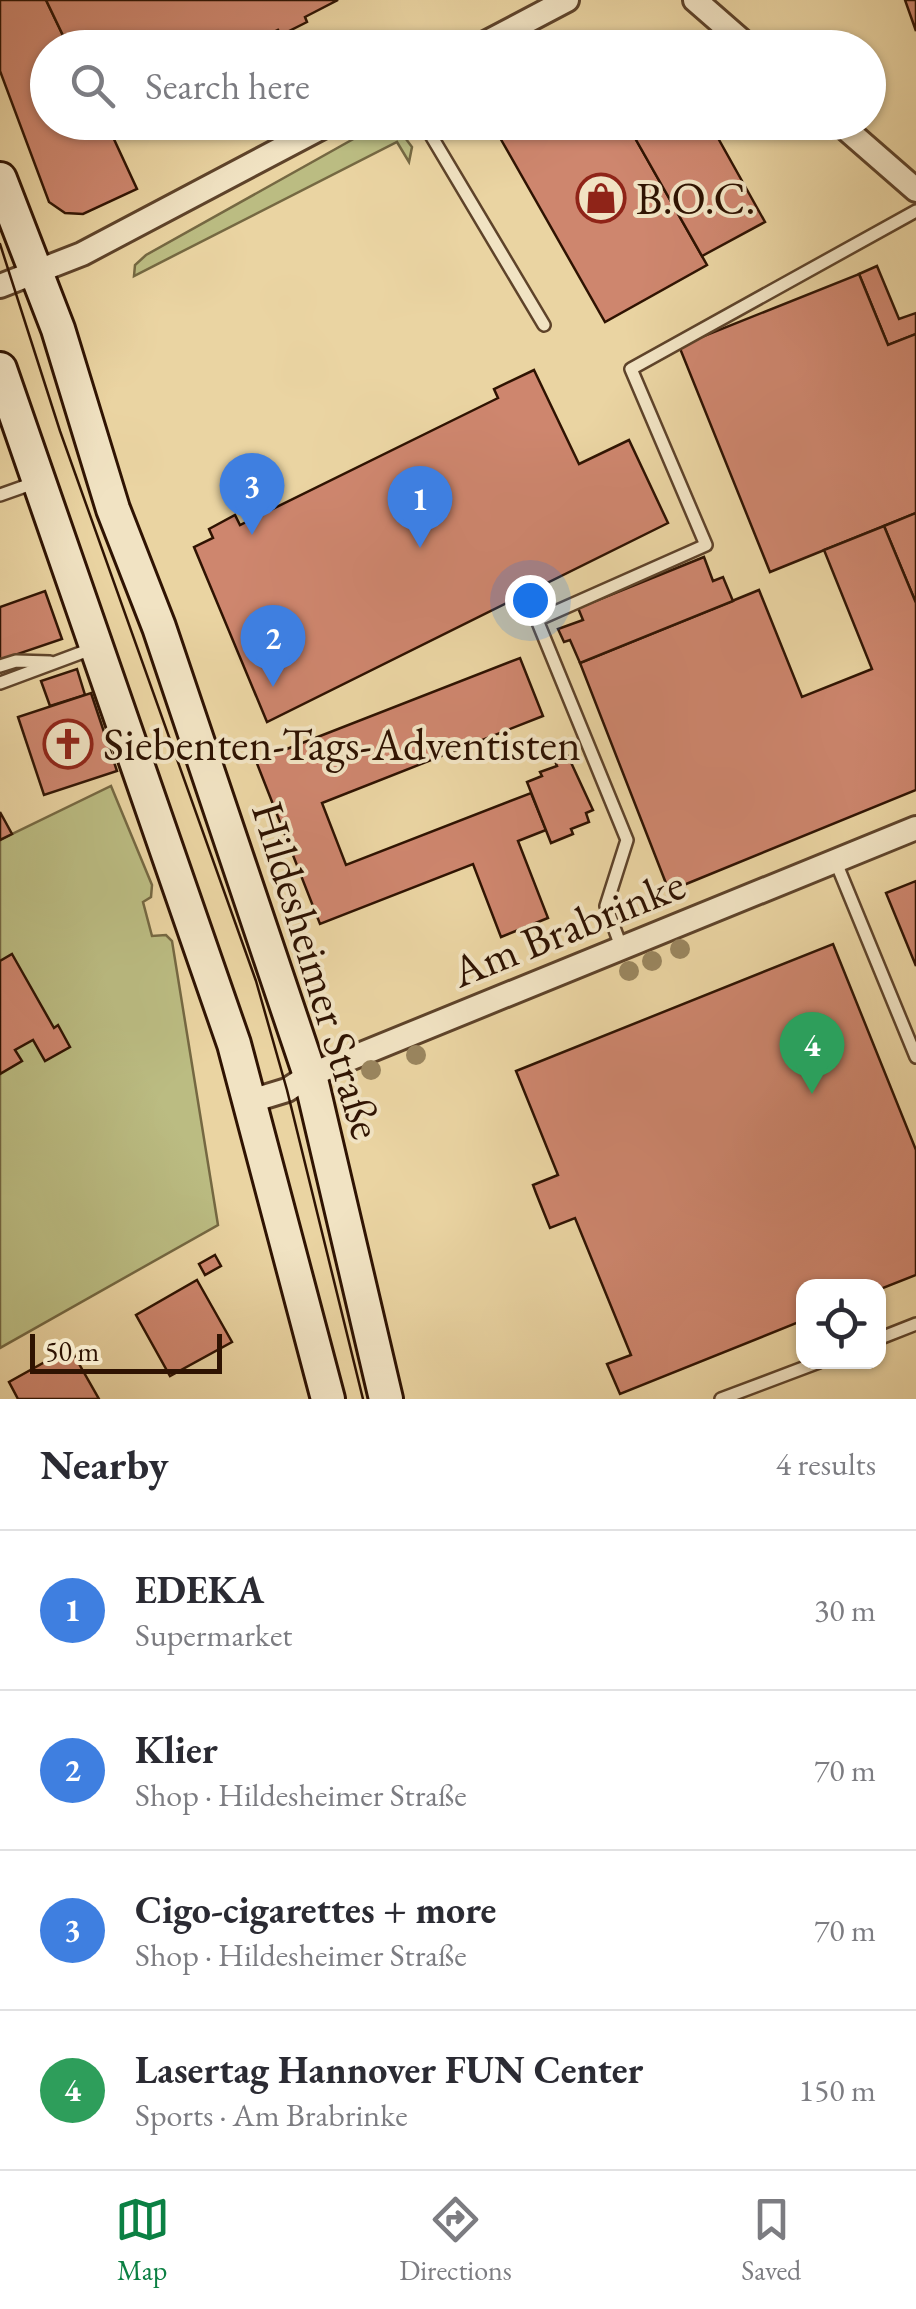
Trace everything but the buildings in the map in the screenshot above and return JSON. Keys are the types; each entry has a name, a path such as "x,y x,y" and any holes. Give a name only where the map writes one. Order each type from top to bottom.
{"main road":[{"name":"Hildesheimer Straße","path":"0,179 58,329 113,509 159,626 310,1075 386,1399"},
{"path":"0,369 251,1101 328,1399"}],"street":[{"path":"510,30 567,0"},
{"path":"695,0 729,30"},
{"path":"0,286 82,254 298,140"},
{"path":"859,140 916,190"},
{"name":"Am Brabrinke","path":"251,1101 287,1090 310,1075 916,828"}],"lane":[{"path":"433,140 544,325"},
{"path":"622,949 606,906 627,840 537,620 706,544 631,369 916,211"},
{"path":"0,495 38,482"},
{"path":"0,683 96,647"},
{"path":"0,666 16,661 59,662"},
{"path":"835,860 916,1057"},
{"path":"886,1335 916,1324"},
{"path":"721,1399 800,1369"}],"green space":[{"path":"352,140 407,140 412,147 409,162 397,142 134,276 135,265 146,255"},
{"path":"111,786 152,885 151,897 143,902 152,936 166,935 172,941 218,1225 0,1348 0,840"}],"tram line":[{"path":"0,244 60,431 256,981 287,1090 363,1399"}],"place":[{"name":"B.O.C.","path":"601,198"},
{"name":"Cigo-cigarettes + more","path":"252,535"},
{"name":"EDEKA","path":"420,548"},
{"name":"Klier","path":"273,687"},
{"name":"Siebenten-Tags-Adventisten","path":"68,744"},
{"name":"Lasertag Hannover FUN Center","path":"812,1094"}]}
